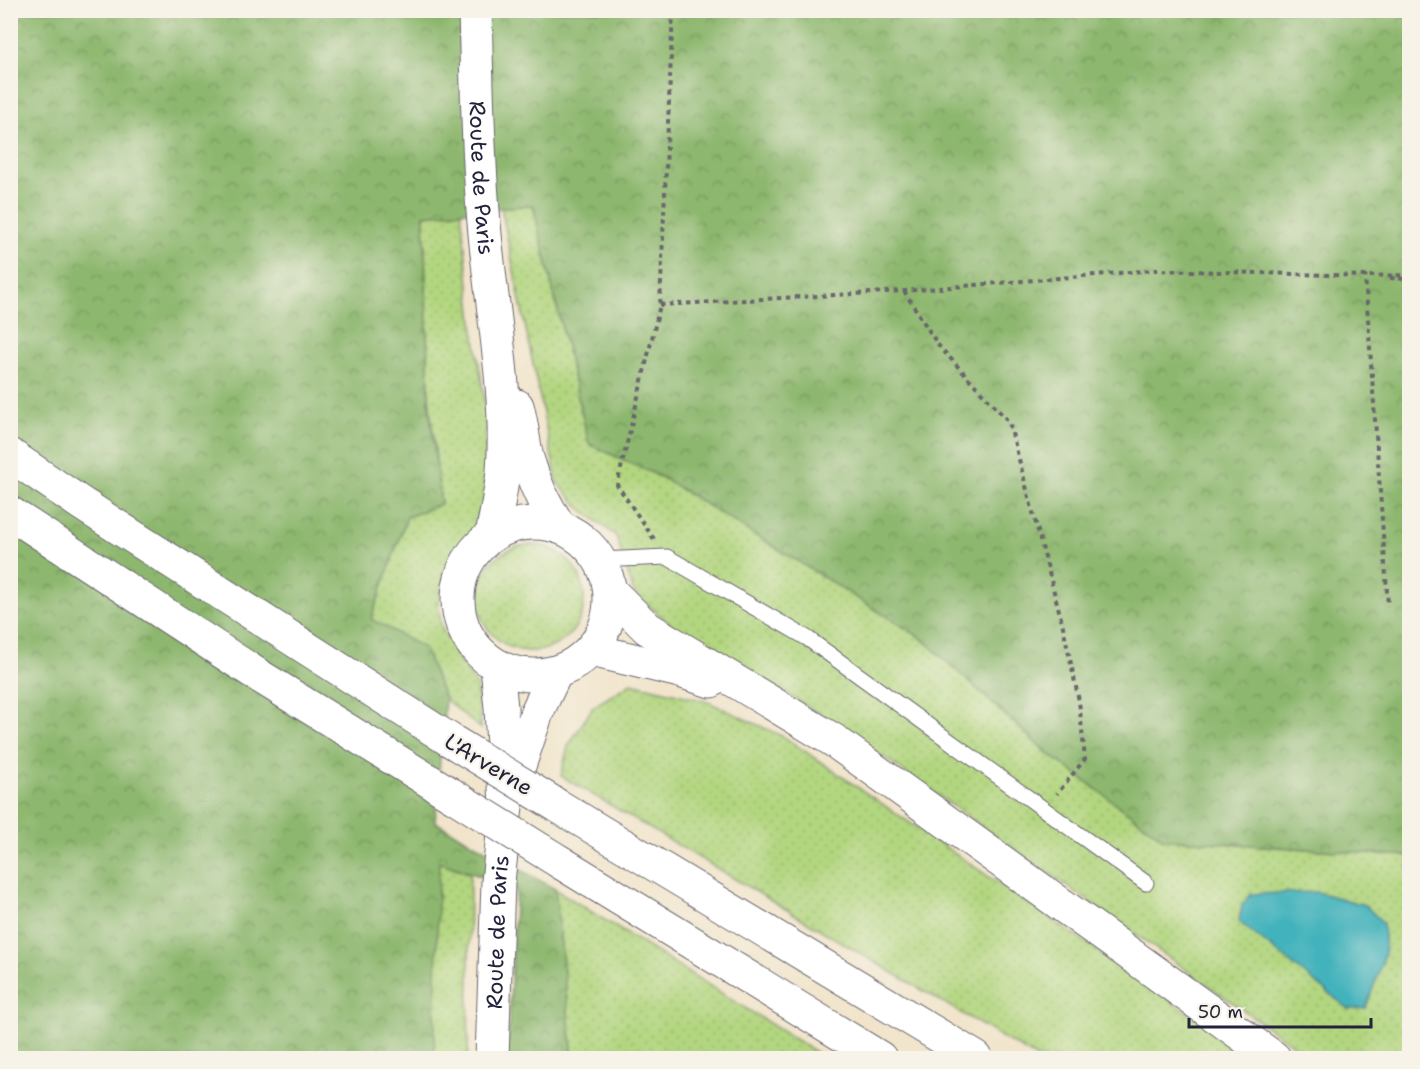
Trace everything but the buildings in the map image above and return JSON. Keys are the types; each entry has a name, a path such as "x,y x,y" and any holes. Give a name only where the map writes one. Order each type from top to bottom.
{"main road":[{"name":"Route de Paris","path":"475,10 481,193 498,344"},
{"path":"498,344 521,420 528,458 537,487 548,510 560,527"},
{"path":"492,534 503,470 503,424 498,344"},
{"name":"L'Arverne","path":"10,455 132,537 450,740 976,1059"},
{"name":"L'Arverne","path":"10,513 252,671 880,1059"},
{"path":"525,523 543,523 560,527 576,534 589,546 600,560 607,575 610,591 609,610 604,628 591,650 580,660 556,672 526,675 497,666 484,657 469,639 459,617 457,602 460,578 470,557 492,534 525,523"},
{"path":"610,591 647,628 833,740 1274,1059"},
{"path":"591,650 680,671 763,698"},
{"path":"497,666 506,806"},
{"path":"506,806 537,712 556,672"},
{"name":"Route de Paris","path":"492,1059 498,882 506,806"}],"lane":[{"path":"600,560 667,557 807,638 1146,883"}],"path":[{"path":"667,557 617,484 660,305 673,10"},
{"path":"660,305 904,291 1155,270 1410,277"},
{"path":"1365,276 1388,606"},
{"path":"904,291 938,345 1009,422 1062,622 1076,690 1085,759 1045,809"}],"green space":[{"path":"10,11 1409,11 1409,856 1164,839 1046,752 920,637 663,478 589,444 533,205 424,215 429,407 441,504 407,517 371,619 424,648 445,699 435,822 555,889 573,1058 507,1058 516,888 439,862 434,1058 11,1058"},
{"path":"533,205 589,444 663,478 920,637 1046,752 1164,839 1409,856 1409,1058 1314,1058 1300,1050 835,723 670,624 634,593 616,536 580,508 557,482 501,207"},
{"path":"461,211 474,331 487,416 484,498 474,528 447,564 438,602 441,626 476,685 481,729 445,699 424,648 370,619 407,517 441,504 429,395 424,215"},
{"path":"531,545 551,549 568,561 580,578 584,598 580,618 568,635 551,647 531,651 511,647 494,635 482,618 478,598 482,578 494,561 511,549"},
{"path":"631,683 706,701 784,737 1255,1058 1037,1058 561,776 568,746 593,707"},
{"path":"438,862 470,873 468,1058 434,1058"},
{"path":"555,889 825,1058 573,1058"}],"water":[{"path":"1317,892 1365,905 1383,923 1385,954 1366,1008 1349,1009 1239,922 1242,905 1251,894"}]}
